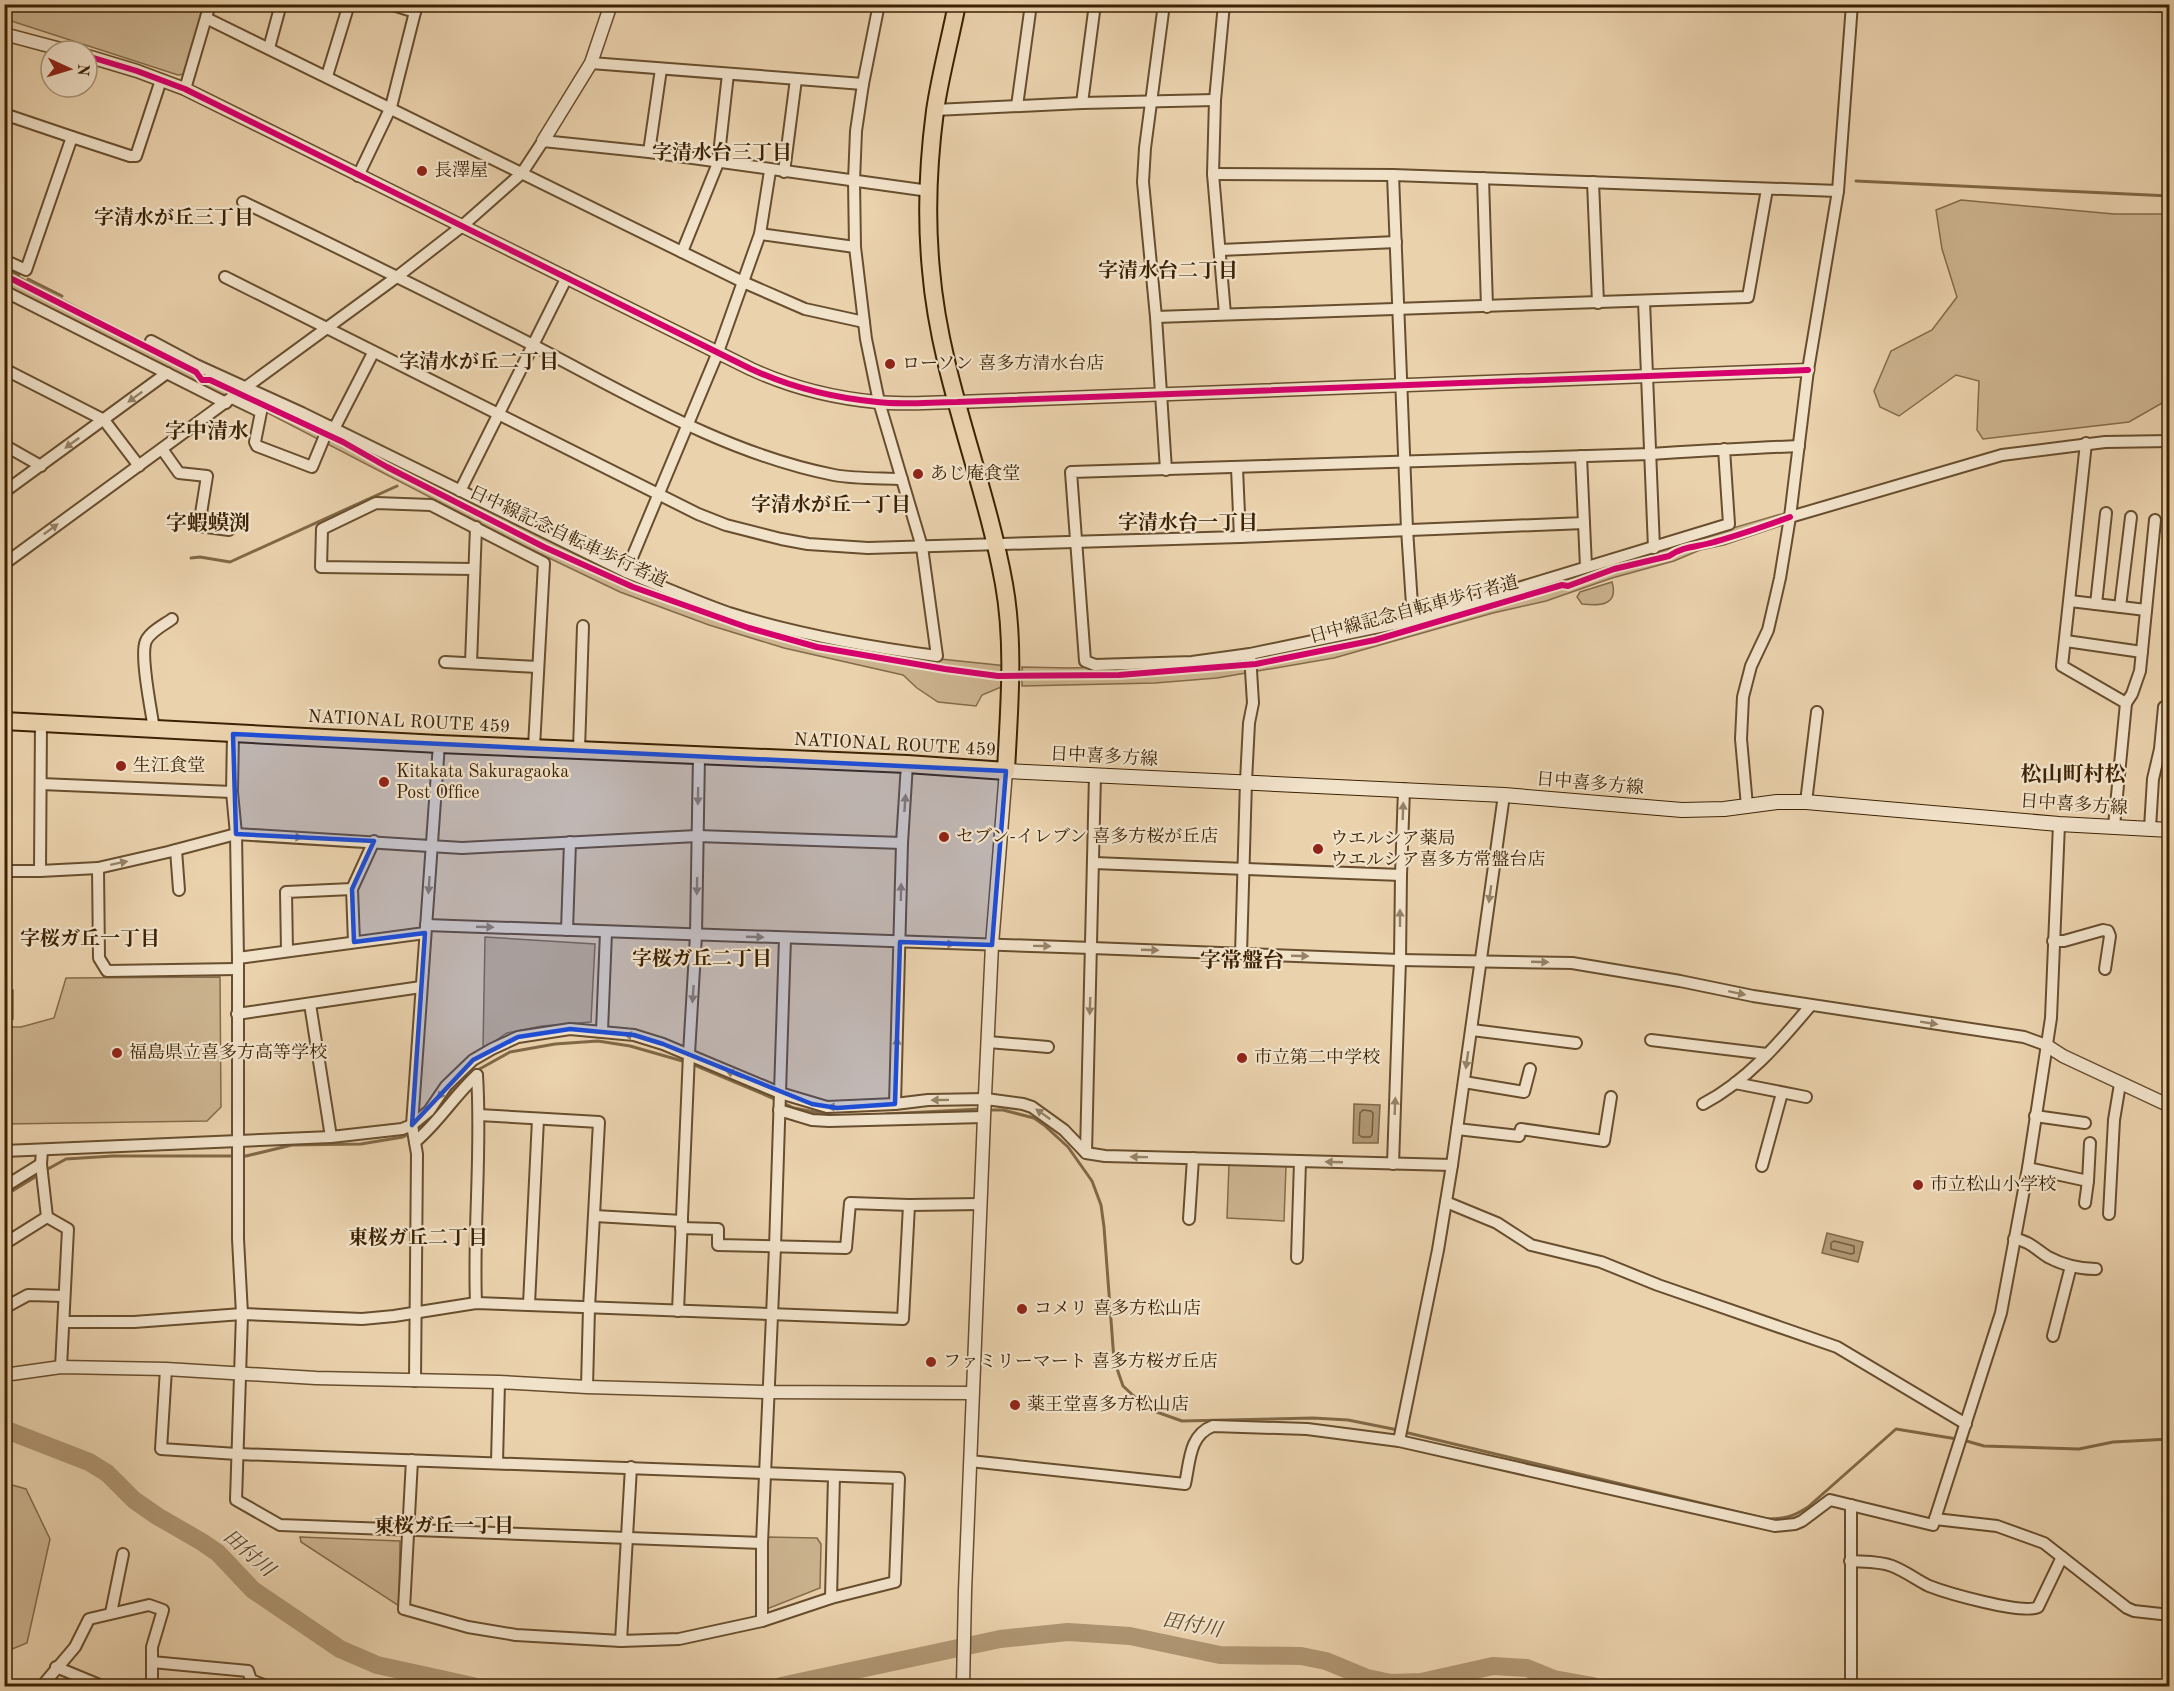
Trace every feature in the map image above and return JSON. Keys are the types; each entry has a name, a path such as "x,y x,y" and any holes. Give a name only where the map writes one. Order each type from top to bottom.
{"highway":[{"name":"NATIONAL ROUTE 459","path":"4,721 439,744 907,764 1006,771 1011,675 1005,587 996,545 957,402 936,310 931,271 929,191 935,110 957,4"}],"main road":[{"name":"日中喜多方線","path":"1006,771 1404,789 1682,810 1724,809 1777,802 1806,802 2059,824 2169,830"}],"street":[{"path":"185,89 210,4"},
{"path":"269,48 281,4"},
{"path":"327,76 349,4"},
{"path":"358,176 391,107 416,8 390,4"},
{"path":"4,564 398,276 461,227 522,173 591,63 611,4"},
{"path":"151,341 627,572 730,613 810,634 937,656 922,547 879,402 864,322 855,247 856,131 879,4"},
{"path":"1017,106 1031,4"},
{"path":"1082,103 1095,4"},
{"path":"1164,4 1143,182 1156,317 1166,470"},
{"path":"1224,4 1215,100 1213,174 1225,314"},
{"path":"1747,806 1741,739 1743,697 1751,666 1768,630 1780,578 1790,517 1808,370 1838,191 1852,4"},
{"path":"2138,4 2169,6"},
{"path":"206,18 743,282 805,309 864,322"},
{"path":"4,34 39,43"},
{"path":"99,60 185,89 768,377 835,396 879,402 957,402 1808,370"},
{"path":"591,63 863,84"},
{"path":"649,152 661,69"},
{"path":"682,252 718,163 728,74"},
{"path":"784,172 796,79"},
{"path":"5,116 136,156 161,80"},
{"path":"935,110 1215,100"},
{"path":"4,260 26,270 72,137"},
{"path":"543,141 649,152 770,171 929,191"},
{"path":"627,572 718,352 743,282 760,234 770,171"},
{"path":"1213,174 1393,175 1838,191"},
{"path":"1393,175 1407,529 1413,620"},
{"path":"1483,178 1487,307"},
{"path":"1593,182 1598,303"},
{"path":"1156,317 1748,297 1767,189"},
{"path":"243,202 398,276 687,425 740,447 793,465 836,475 902,479"},
{"path":"760,234 855,247"},
{"path":"1220,250 1396,242"},
{"path":"225,278 658,495 726,525 781,540 837,547 922,547 1584,523"},
{"path":"460,491 567,278"},
{"path":"4,291 167,373 229,401 261,412 255,442 257,446 312,467 331,427 373,352"},
{"path":"1644,302 1654,548"},
{"path":"4,369 104,420 139,466"},
{"path":"4,492 167,373"},
{"path":"1790,517 1990,457 2086,443 2169,441"},
{"path":"2086,443 2062,666 2126,703"},
{"path":"4,445 41,466"},
{"path":"1724,449 1729,524 1413,620 1250,654 1192,662 1095,665 1085,661 1071,472 1650,454 1724,449 1799,446"},
{"path":"162,450 179,473 207,476 199,526 229,530"},
{"path":"1581,456 1586,567"},
{"path":"1237,468 1239,537"},
{"path":"474,568 321,567 322,529 376,503 431,505 544,563 534,747"},
{"path":"2096,604 2106,513"},
{"path":"2120,607 2131,517"},
{"path":"2114,826 2126,703 2137,683 2142,652 2155,520"},
{"path":"471,663 476,527"},
{"path":"2070,601 2146,610"},
{"path":"154,729 145,662 145,643 152,634 172,619"},
{"path":"579,750 583,626"},
{"path":"2066,641 2142,652"},
{"path":"1241,954 1246,781 1249,723 1253,703 1250,654"},
{"path":"445,662 538,667"},
{"path":"2150,828 2153,779 2160,749 2164,707"},
{"path":"1806,802 1817,712"},
{"path":"40,871 41,722"},
{"path":"233,734 232,792 236,834 238,963 237,1140 242,1314 236,1500 280,1525 762,1543"},
{"path":"415,1381 417,1166 412,1125 439,744"},
{"path":"678,1311 688,1054 696,935 699,755"},
{"path":"895,1104 902,843 907,764"},
{"path":"963,1685 972,1393 992,945 1006,771"},
{"path":"1086,1153 1095,775"},
{"path":"41,784 232,792"},
{"path":"1393,1164 1404,789"},
{"path":"1399,1441 1446,1202 1504,795"},
{"path":"970,1461 1185,1484 1197,1436 1202,1430 1213,1426 1308,1429 1399,1441 1775,1526 1802,1521 1830,1500 1932,1525 2001,1313 2028,1168 2052,1008 2059,824"},
{"path":"4,871 98,868 236,834 462,848 698,836 902,843"},
{"path":"354,942 352,889 374,841"},
{"path":"567,930 570,842"},
{"path":"176,850 179,890"},
{"path":"1094,863 1401,875"},
{"path":"98,868 99,958 107,971 238,963 287,951 426,929 567,930 1400,960 1572,963 1811,1005 2024,1037 2046,1045 2063,1056 2169,1106"},
{"path":"287,951 286,892 352,889"},
{"path":"2053,941 2064,941 2103,930 2108,931 2110,936 2105,969"},
{"path":"602,1031 606,932"},
{"path":"762,1621 762,1543 785,939"},
{"path":"237,1014 421,987"},
{"path":"310,1004 331,1137"},
{"path":"1703,1104 1735,1083 1767,1054 1811,1005"},
{"path":"4,1151 331,1137 402,1129 412,1125 429,1111 446,1086 466,1067 492,1049 518,1037 570,1029 634,1035 688,1054 780,1094 827,1107 928,1100 986,1099 1032,1107 1064,1130 1086,1153 1105,1156 1452,1165"},
{"path":"1472,1030 1576,1043"},
{"path":"1651,1040 1767,1054"},
{"path":"988,1042 1048,1047"},
{"path":"1464,1082 1524,1092 1530,1069"},
{"path":"415,1142 477,1075 479,1115 474,1263 476,1303"},
{"path":"1735,1083 1806,1097"},
{"path":"2109,1214 2114,1120 2120,1084"},
{"path":"1762,1166 1782,1093"},
{"path":"1457,1129 1520,1136 1521,1130 1604,1141 1611,1097"},
{"path":"779,1110 812,1120 829,1121 984,1117"},
{"path":"479,1115 599,1122 587,1387"},
{"path":"2035,1116 2085,1123"},
{"path":"529,1304 538,1119"},
{"path":"2085,1203 2090,1143"},
{"path":"42,1150 47,1217"},
{"path":"1190,1219 1193,1158"},
{"path":"1297,1258 1300,1161"},
{"path":"4,1187 42,1164"},
{"path":"2028,1168 2088,1181"},
{"path":"1446,1202 1497,1223 1531,1245 1601,1262 1658,1285 1837,1347 1966,1424"},
{"path":"595,1216 718,1229 718,1245 846,1248 850,1203 909,1205 981,1203"},
{"path":"64,1322 134,1322 242,1314 362,1319 476,1303 903,1319 909,1205"},
{"path":"4,1244 47,1217"},
{"path":"47,1217 68,1229 61,1367"},
{"path":"2014,1239 2022,1239 2050,1258 2071,1266 2096,1269"},
{"path":"2053,1336 2071,1266"},
{"path":"4,1308 28,1295 64,1296"},
{"path":"4,1375 61,1367 166,1369 239,1374 587,1387 768,1392 972,1393"},
{"path":"166,1369 161,1449 237,1454 496,1462 899,1478 895,1582 831,1598 762,1621 679,1640 621,1641 468,1628 404,1609 412,1460"},
{"path":"496,1462 499,1382"},
{"path":"621,1641 631,1467"},
{"path":"831,1598 834,1476"},
{"path":"1851,1505 1851,1686"},
{"path":"1935,1519 1997,1526 2044,1543 2127,1608 2134,1611 2169,1615"},
{"path":"111,1613 123,1554"},
{"path":"1850,1561 1893,1566 1928,1585 1947,1592 2025,1610 2038,1607 2062,1557"},
{"path":"42,1686 75,1647 89,1619 149,1605 163,1610 152,1647 152,1686"},
{"path":"152,1662 248,1671 251,1680 266,1686"},
{"path":"56,1667 102,1686"}],"highlighted area":[{"path":"233,734 1006,771 992,945 900,942 895,1104 837,1108 812,1104 663,1044 634,1035 570,1029 518,1037 473,1060 412,1125 425,933 354,942 352,889 374,841 236,834"}],"shaded area":[{"path":"4,5 205,5 186,74 178,75 99,49 99,39 67,39 5,19"},
{"path":"1961,200 2114,214 2169,214 2170,394 2164,402 2129,422 1983,439 1977,430 1979,381 1956,375 1899,416 1880,407 1874,391 1891,351 1932,330 1957,297 1942,249 1936,210"},
{"path":"4,269 235,386 235,389 228,395 220,394 5,286"},
{"path":"247,392 324,431 329,430 348,442 675,594 902,655 1007,666 1006,685 982,695 976,706 938,702 903,675 784,648 709,625 620,592 526,547 239,398"},
{"path":"1788,512 1786,524 1724,545 1700,550 1674,561 1612,578 1546,601 1493,613 1334,658 1217,678 1155,683 1022,686 1022,667 1070,668 1195,664 1392,628"},
{"path":"1612,582 1613,596 1606,603 1582,604 1577,597 1580,592"},
{"path":"485,937 595,944 591,1022 542,1026 507,1033 483,1049"},
{"name":"福島県立喜多方高等学校","path":"220,977 221,1107 207,1121 5,1124 5,1027 21,1027 54,1018 66,978"},
{"path":"1229,1164 1286,1166 1284,1221 1227,1218"},
{"path":"5,1483 26,1489 50,1539 27,1643 5,1652"},
{"path":"300,1537 400,1541 399,1606 301,1542"},
{"path":"766,1537 817,1538 821,1544 820,1588 767,1609"}],"water":[{"path":"5,990 13,990 13,1019 5,1019"},
{"path":"1354,1104 1380,1105 1378,1143 1353,1143"},
{"path":"1827,1233 1863,1242 1858,1262 1822,1253"}],"waterway":[{"path":"4,8 18,11"},
{"path":"1856,181 2170,196"},
{"path":"4,267 19,275"},
{"path":"28,279 62,296"},
{"path":"191,558 200,557 230,562 397,486"},
{"path":"476,1071 510,1052 555,1044 598,1041 630,1046 686,1062"},
{"path":"692,1064 777,1100"},
{"path":"435,1110 460,1081 470,1075"},
{"path":"783,1103 794,1108 835,1116"},
{"path":"886,1114 981,1109"},
{"path":"988,1110 1003,1110 1034,1118 1068,1147 1092,1181 1101,1205 1104,1227 1114,1360 1123,1386 1151,1410 1182,1421 1313,1418 1348,1420 1398,1430"},
{"path":"46,1170 66,1159 113,1156 246,1156 292,1145 361,1144 403,1137 420,1128 431,1115"},
{"path":"4,1196 40,1174"},
{"name":"田付川","path":"4,1429 89,1462 107,1473 134,1500 218,1553 253,1590 340,1649 377,1665 473,1686"},
{"path":"1404,1432 1767,1519 1788,1517 1808,1507 1896,1429 1957,1439"},
{"path":"1963,1440 1984,1446 2079,1449 2113,1442 2170,1439"},
{"name":"田付川","path":"781,1686 1000,1639 1068,1632 1130,1636 1220,1655 1301,1656 1326,1661 1367,1678 1391,1683 1421,1682 1493,1666 1527,1668 1554,1679 1593,1686"}],"cycle path":[{"path":"99,60 185,89 751,369 812,391 845,398 897,403 957,402 1808,370"},
{"name":"日中線記念自転車歩行者道","path":"4,275 196,372 202,380 210,380 343,442 544,547 633,587 749,628 817,647 945,669 998,676 1119,675 1256,664 1375,640 1562,585 1568,586 1614,569 1669,556 1685,548 1708,544 1790,517"}],"place":[{"name":"長澤屋","path":"422,171"},
{"name":"ローソン 喜多方清水台店","path":"890,364"},
{"name":"あじ庵食堂","path":"918,474"},
{"name":"生江食堂","path":"121,766"},
{"name":"Kitakata Sakuragaoka Post Office","path":"384,782"},
{"name":"セブン-イレブン 喜多方桜が丘店","path":"944,837"},
{"name":"ウエルシア薬局 ウエルシア喜多方常盤台店","path":"1318,849"},
{"name":"福島県立喜多方高等学校","path":"117,1053"},
{"name":"市立第二中学校","path":"1242,1058"},
{"name":"市立松山小学校","path":"1918,1185"},
{"name":"コメリ 喜多方松山店","path":"1022,1309"},
{"name":"ファミリーマート 喜多方桜ガ丘店","path":"931,1362"},
{"name":"薬王堂喜多方松山店","path":"1015,1405"}],"district":[{"name":"字清水台三丁目","path":"722,154"},
{"name":"字清水が丘三丁目","path":"174,219"},
{"name":"字清水台二丁目","path":"1168,272"},
{"name":"字清水が丘二丁目","path":"479,363"},
{"name":"字中清水","path":"207,432"},
{"name":"字清水が丘一丁目","path":"831,506"},
{"name":"字蝦蟆渕","path":"208,524"},
{"name":"字清水台一丁目","path":"1188,524"},
{"name":"松山町村松","path":"2073,775"},
{"name":"字桜ガ丘一丁目","path":"90,940"},
{"name":"字桜ガ丘二丁目","path":"702,960"},
{"name":"字常盤台","path":"1242,961"},
{"name":"東桜ガ丘二丁目","path":"418,1239"},
{"name":"東桜ガ丘一丁目","path":"444,1527"}]}
